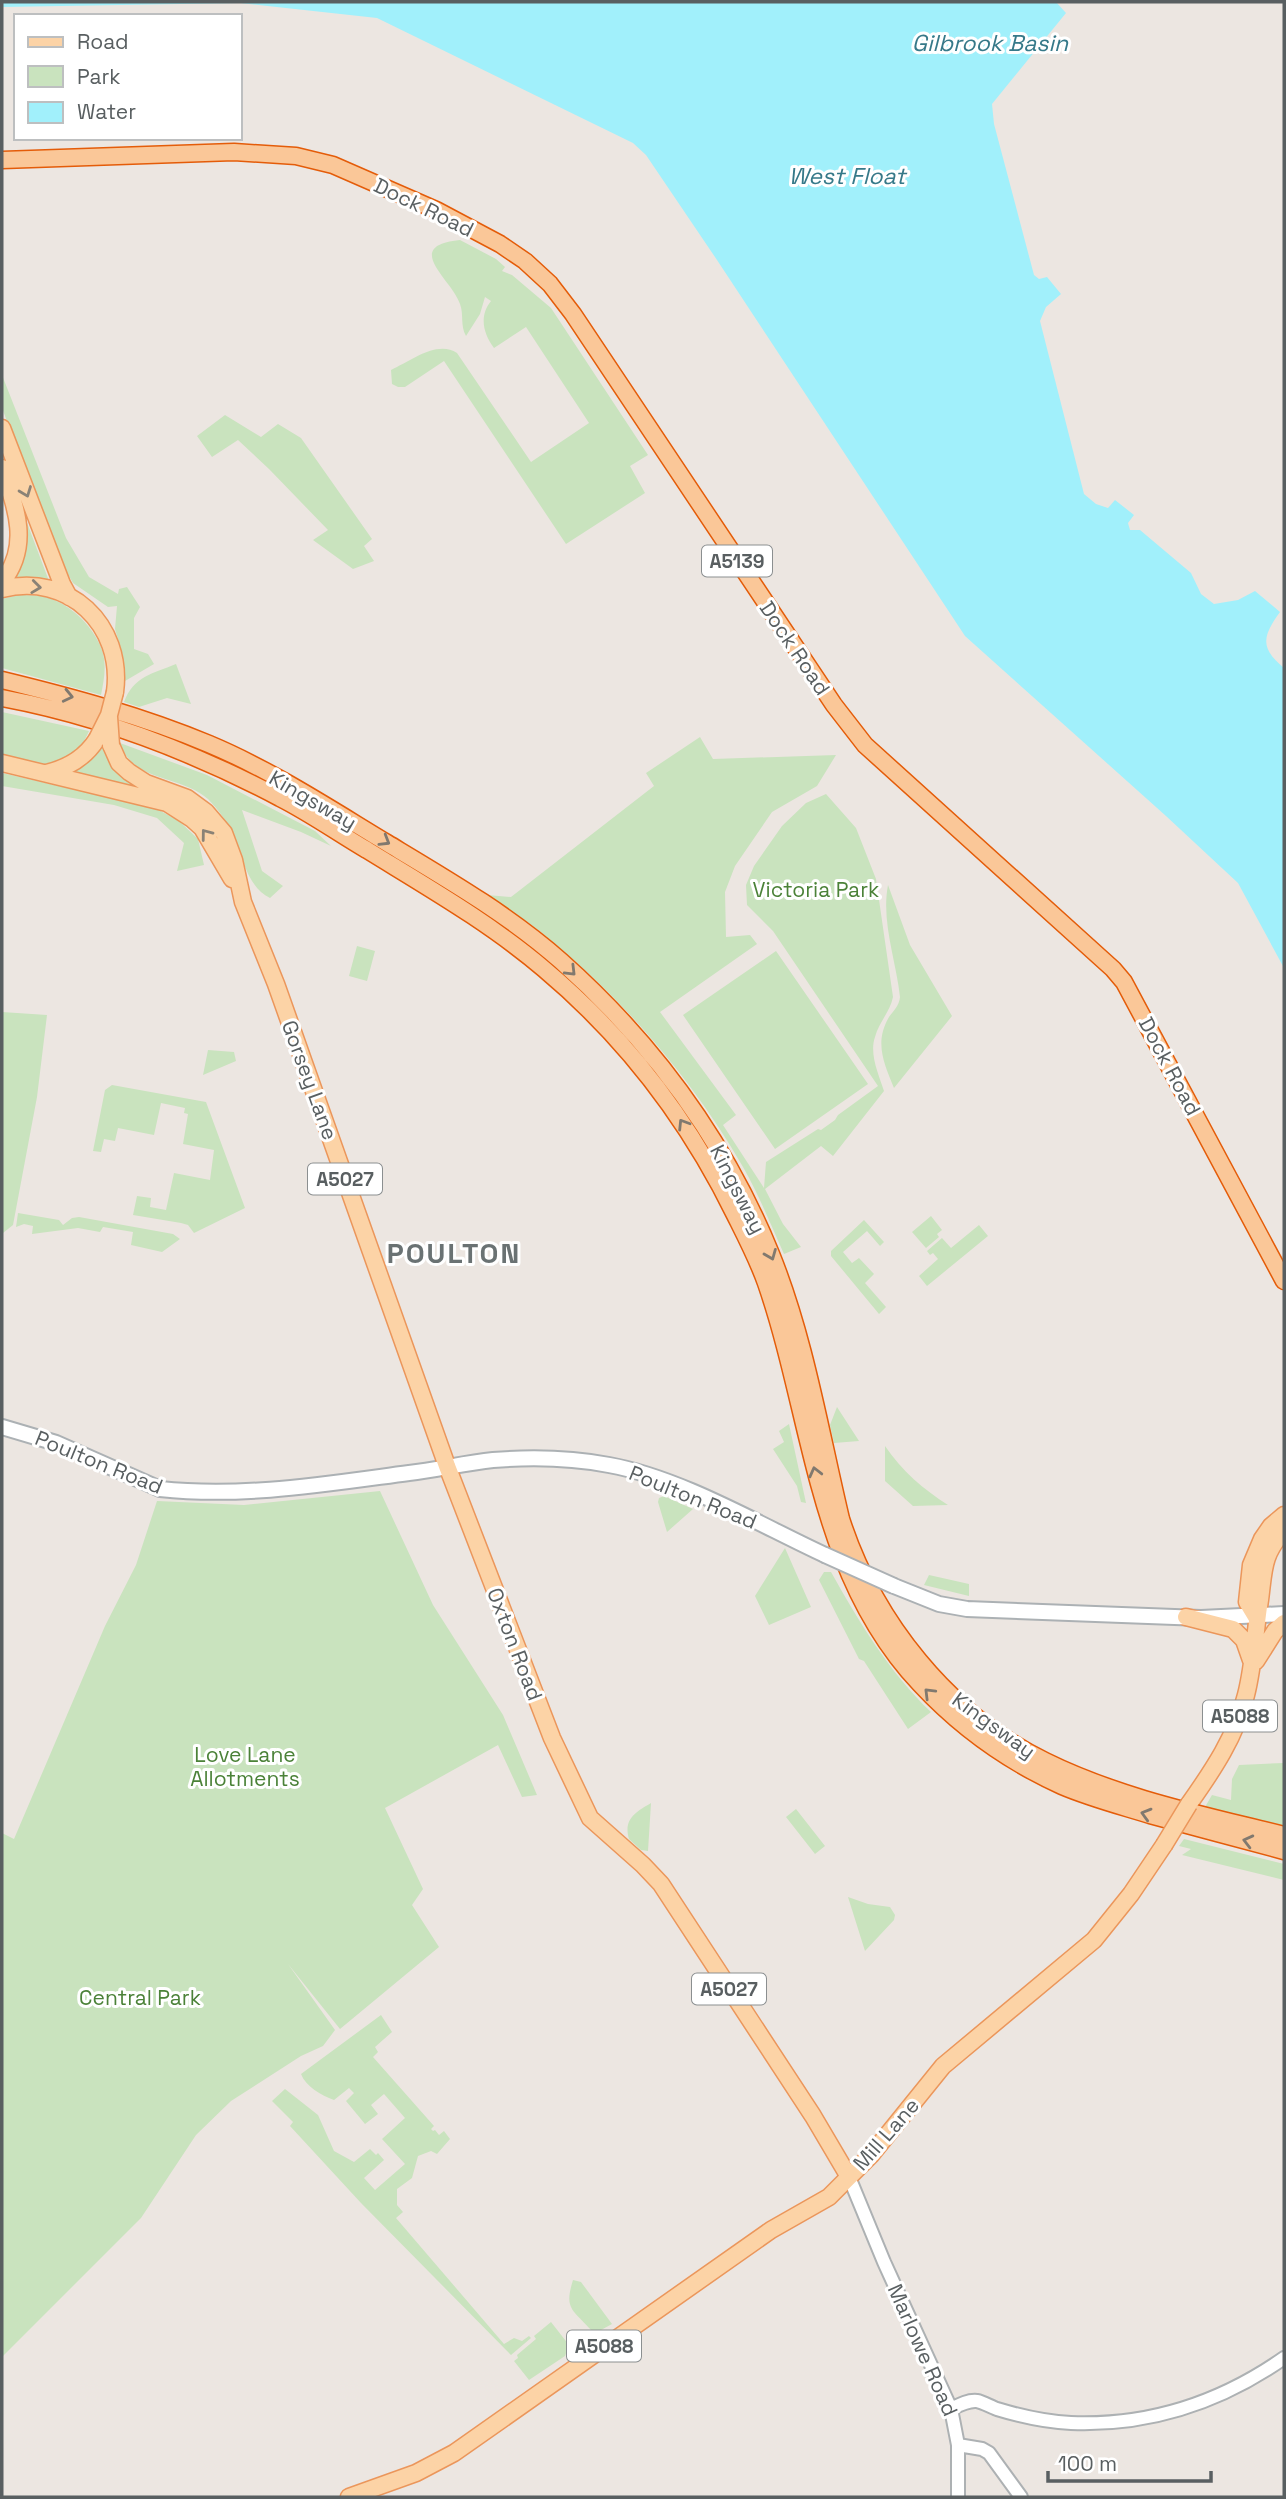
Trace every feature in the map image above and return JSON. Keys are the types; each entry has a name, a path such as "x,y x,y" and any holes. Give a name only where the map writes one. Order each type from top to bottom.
{"highway":[{"name":"Dock Road","path":"2,159 234,152 296,156 333,165 436,210 525,261 550,284 573,314 834,705 860,739 1113,969 1124,982 1284,1281"},
{"name":"Kingsway","path":"2,680 93,702 222,750 301,791 407,855 501,914 561,960 621,1020 663,1068 704,1122 733,1175 771,1254 790,1308 849,1544 876,1601 922,1665 979,1719 1043,1760 1083,1778 1127,1793 1284,1835"},
{"name":"Kingsway","path":"2,698 69,713 130,733 205,762 282,799 486,925 580,1001 630,1053 676,1113 716,1175 744,1233 764,1278 778,1320 834,1540 873,1622 895,1655 944,1708 974,1734 1011,1759 1063,1786 1114,1805 1284,1851"}],"main road":[{"path":"2,428 69,597"},
{"path":"2,468 20,528 19,551 2,582"},
{"path":"2,589 26,585 41,587 69,597 93,614 109,640 116,671 115,691 104,742 75,762 59,770 44,773"},
{"name":"Gorsey Lane","path":"104,742 129,772 146,783 187,798 206,812 224,833 234,860 240,893"},
{"name":"Gorsey Lane","path":"2,763 155,799 180,810 206,834 240,893 276,984 447,1466"},
{"name":"Poulton Road","path":"2,1427 56,1443 160,1489 176,1491 296,1489 494,1460 527,1459 609,1465 650,1476 697,1495 894,1587 939,1604 967,1609 1186,1617 1256,1617 1284,1614"},
{"name":"Oxton Road","path":"447,1466 551,1738 590,1818 661,1884 813,2116 849,2176"},
{"name":"A5088","path":"1256,1617 1247,1602 1255,1553 1271,1526 1284,1515"},
{"name":"A5088","path":"1256,1617 1262,1571 1268,1554 1284,1531"},
{"path":"1186,1617 1233,1629 1244,1640 1253,1666"},
{"name":"Mill Lane","path":"349,2497 416,2473 454,2453 771,2230 829,2197 871,2155 943,2066 1094,1941 1131,1894 1224,1751 1239,1719 1253,1666 1256,1617"},
{"path":"1253,1666 1275,1631 1284,1623"}],"street":[{"name":"Marlowe Road","path":"849,2176 884,2262 951,2409 958,2445 982,2449 989,2453 1021,2497"},
{"path":"951,2409 977,2401 1044,2420 1071,2423 1134,2419 1195,2406 1258,2376 1284,2358"},
{"path":"958,2445 958,2497"}],"green space":[{"path":"460,240 496,259 505,267 502,271 512,275 551,308 648,455 630,466 645,493 566,544 444,361 405,387 392,384 391,370 415,357 441,349 457,353 531,462 589,423 526,327 494,348 484,324 485,313 491,301 485,297 480,314 466,336 460,304 432,256 434,249 443,243"},
{"path":"2,375 66,538 89,577 118,594 119,589 127,587 140,607 134,618 134,649 148,654 154,664 125,681 123,656 115,629 117,606 108,607 73,583 58,557 2,408"},
{"path":"225,415 261,437 278,424 301,438 372,539 364,546 374,561 353,569 313,540 328,530 238,440 212,457 197,436"},
{"path":"26,520 49,581 7,582"},
{"path":"19,595 38,596 61,603 86,623 104,656 101,695 2,668 2,599"},
{"path":"176,664 191,704 167,698 139,707 124,702 139,681"},
{"path":"2,712 89,731 73,755 63,761 53,764 29,763 2,757"},
{"name":"Victoria Park","path":"700,737 713,759 836,755 817,786 772,812 735,866 725,892 726,937 750,935 757,944 660,1012 736,1115 723,1125 764,1188 766,1162 818,1129 821,1130 878,1086 773,931 747,905 746,885 754,866 782,826 806,803 826,794 856,828 876,879 893,997 873,1044 875,1064 884,1091 833,1156 821,1146 765,1189 783,1224 801,1247 784,1254 743,1167 680,1073 631,1016 577,963 534,926 487,895 511,897 654,786 646,773"},
{"path":"120,743 207,775 315,831 331,846 242,810 262,871 283,886 270,898 256,887 231,829 208,799 197,791 146,772 135,765 126,756"},
{"path":"98,745 103,746 112,763 123,774 153,792 67,773"},
{"path":"2,773 155,808 179,821 198,839 204,865 177,871 184,843 157,818 114,805 2,786"},
{"path":"888,885 910,945 952,1016 894,1088 881,1044 884,1026 900,997 886,913"},
{"path":"357,946 375,951 367,981 349,976"},
{"path":"776,951 868,1084 775,1149 683,1015"},
{"path":"2,1012 47,1015 37,1097 13,1225 3,1233"},
{"path":"208,1050 234,1052 236,1061 203,1075"},
{"path":"112,1085 206,1102 245,1208 194,1233 188,1225 133,1215 137,1196 151,1198 150,1207 166,1210 174,1173 210,1180 214,1150 183,1144 188,1114 184,1113 185,1108 161,1103 154,1135 118,1128 115,1141 104,1139 101,1152 93,1151 105,1090"},
{"path":"18,1213 59,1220 63,1225 72,1218 79,1217 173,1234 180,1239 162,1252 131,1245 133,1232 103,1227 100,1232 78,1228 32,1234 33,1226 24,1224 16,1227"},
{"path":"931,1216 942,1230 937,1234 939,1237 926,1248 912,1232"},
{"path":"864,1220 884,1242 880,1246 867,1231 843,1252 852,1263 859,1258 874,1274 865,1283 886,1307 879,1314 831,1256 831,1251"},
{"path":"979,1225 988,1236 927,1286 919,1276 938,1259 927,1251 942,1238 951,1248"},
{"path":"837,1407 859,1441 834,1443 830,1425"},
{"path":"789,1424 806,1503 801,1502 797,1486 773,1449 784,1442 779,1431"},
{"path":"885,1446 898,1464 914,1479 948,1505 913,1506 885,1481"},
{"name":"Central Park","path":"380,1491 433,1605 503,1715 537,1795 522,1797 498,1745 385,1808 423,1889 412,1905 439,1947 340,2029 288,1964 335,2030 323,2046 301,2056 231,2101 196,2135 141,2218 2,2357 2,1833 14,1839 105,1626 136,1565 157,1501 244,1505"},
{"path":"664,1496 693,1509 667,1532 658,1502 659,1498"},
{"path":"785,1548 811,1607 769,1625 755,1596"},
{"path":"824,1572 831,1572 888,1663 931,1712 908,1729 864,1661 859,1659 819,1580"},
{"path":"929,1575 969,1584 969,1596 924,1585"},
{"path":"1284,1763 1284,1827 1205,1807 1212,1795 1231,1800 1232,1779 1239,1765"},
{"path":"651,1803 648,1851 641,1850 629,1839 628,1826 636,1813"},
{"path":"796,1809 825,1846 815,1854 786,1817"},
{"path":"1184,1839 1284,1864 1284,1880 1182,1855 1191,1849 1179,1846"},
{"path":"848,1897 868,1904 890,1907 895,1915 894,1920 865,1951"},
{"path":"381,2015 392,2032 375,2047 378,2052 373,2057 434,2126 431,2129 439,2135 444,2131 450,2139 437,2154 431,2151 418,2156 412,2178 397,2189 397,2205 403,2212 396,2218 504,2344 514,2338 522,2341 529,2336 531,2338 511,2355 361,2203 290,2126 293,2122 272,2101 285,2089 318,2115 334,2151 354,2162 370,2149 376,2155 378,2153 384,2160 364,2178 375,2190 405,2164 382,2139 405,2118 384,2094 371,2105 378,2114 365,2124 346,2101 354,2093 349,2088 334,2100 310,2087 301,2074"},
{"path":"573,2280 581,2282 612,2324 601,2330 591,2330 575,2313 569,2297"},
{"path":"551,2322 569,2345 565,2356 529,2380 514,2361 518,2358 517,2355 536,2339 534,2336"}],"water":[{"name":"West Float","path":"2,2 1056,2 1066,13 992,104 994,124 1034,275 1039,279 1047,277 1061,294 1046,307 1040,321 1084,494 1096,504 1108,508 1115,500 1134,515 1128,523 1130,530 1140,530 1191,573 1201,594 1214,604 1238,600 1255,591 1280,612 1270,628 1266,642 1271,654 1284,668 1284,968 1238,883 965,636 717,260 646,155 633,143 377,18 240,3 2,7"}],"district":[{"name":"POULTON","path":"454,1253"}],"water label":[{"name":"Gilbrook Basin","path":"990,43"}],"park label":[{"name":"Love Lane Allotments","path":"245,1766"}]}
